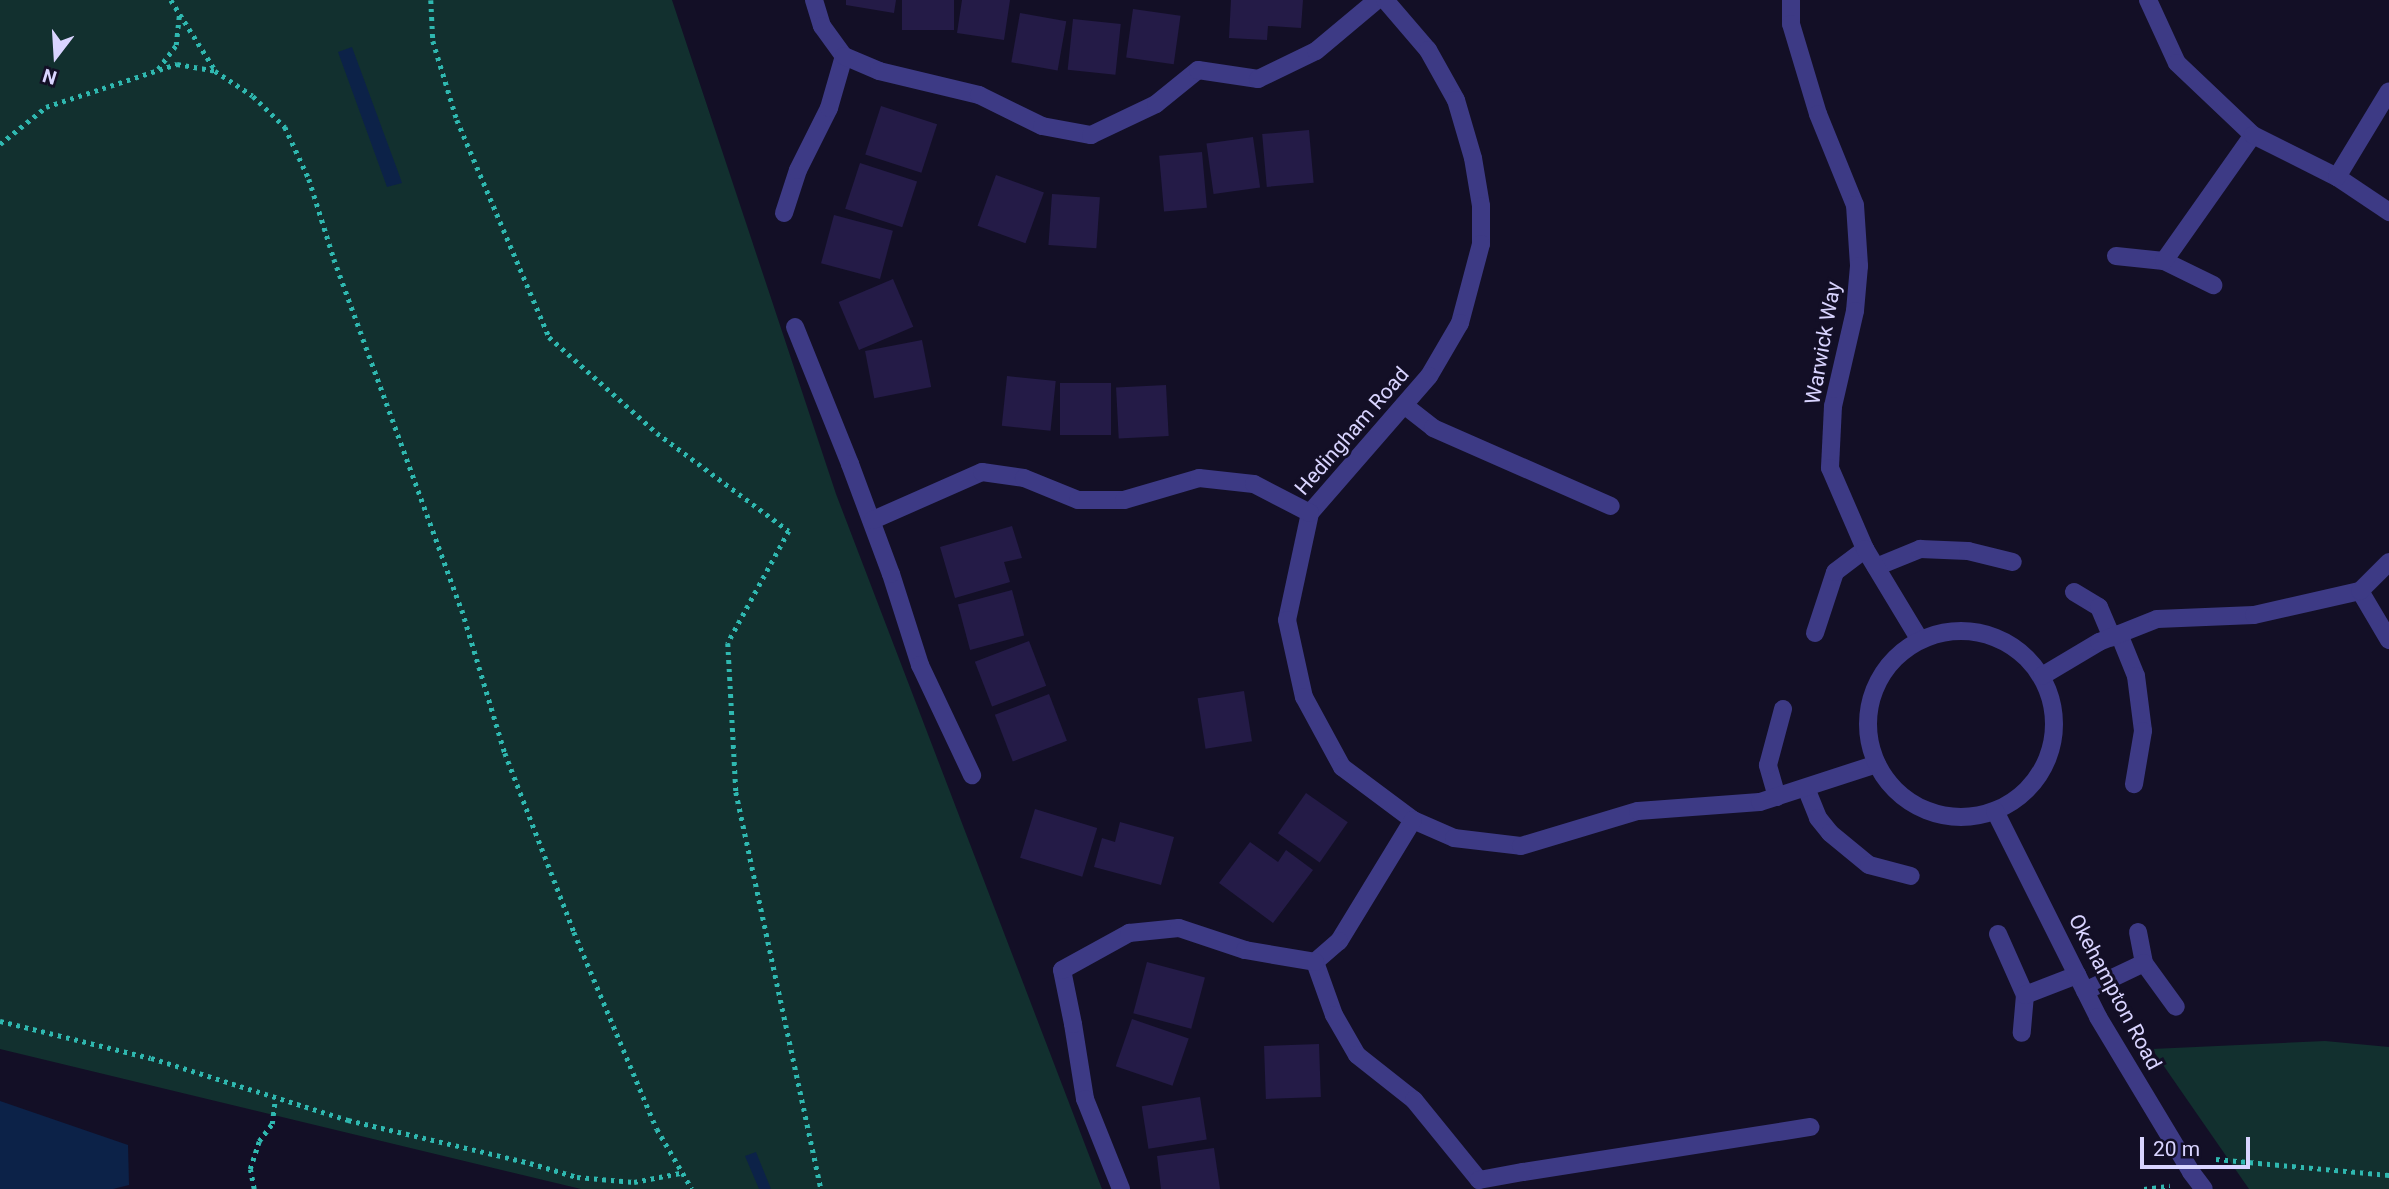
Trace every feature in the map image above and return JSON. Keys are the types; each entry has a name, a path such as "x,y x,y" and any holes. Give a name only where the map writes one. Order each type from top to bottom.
{"street":[{"path":"814,0 822,26 844,56 904,78 979,95 1042,126 1091,135 1156,104 1198,70 1258,79 1316,51 1377,0"},
{"name":"Hedingham Road","path":"1385,0 1428,50 1456,100 1472,158 1481,206 1481,244 1460,323 1429,376 1310,513 1287,620 1304,697 1342,766 1413,820 1454,838 1521,846 1638,811 1760,802 1877,764"},
{"name":"Warwick Way","path":"1791,0 1791,24 1818,114 1855,205 1859,266 1855,311 1833,406 1830,468 1865,549 1920,640"},
{"path":"2148,0 2177,63 2253,135 2337,177 2389,212"},
{"path":"784,213 798,170 829,108 844,56"},
{"path":"2337,177 2389,91"},
{"path":"2164,261 2253,135"},
{"path":"2116,256 2164,261 2213,285"},
{"path":"795,327 873,520 920,664 972,775"},
{"path":"1404,405 1433,428 1611,506"},
{"path":"873,520 982,472 1024,478 1078,500 1124,500 1199,478 1254,484 1310,513"},
{"path":"1876,567 1920,548 1968,551 2013,562"},
{"path":"1815,632 1835,572 1865,549"},
{"path":"2042,676 2116,635 2157,619 2254,615 2360,591 2389,562"},
{"path":"2360,591 2389,640"},
{"path":"2074,592 2099,607 2136,676 2143,731 2134,784"},
{"path":"1948,632 1977,633 2005,642 2042,676 2054,713 2052,744 2041,772 2021,795 1995,811 1968,817 1940,815 1914,805 1892,788 1877,764 1868,737 1869,708 1884,672 1896,657 1920,640 1948,632"},
{"path":"1777,797 1768,765 1783,709"},
{"path":"1806,788 1818,818 1830,834 1869,865 1911,876"},
{"name":"Okehampton Road","path":"1995,811 2085,991 2191,1172 2204,1189"},
{"path":"1315,962 1339,941 1413,820"},
{"path":"1121,1189 1085,1099 1062,970 1129,933 1179,928 1245,950 1315,962"},
{"path":"2138,932 2144,963 2176,1007"},
{"path":"1998,934 2025,995 2022,1033"},
{"path":"1315,962 1334,1015 1357,1055 1414,1100 1479,1180 1810,1127"},
{"path":"2085,991 2144,963"},
{"path":"2025,995 2077,975"}],"path":[{"path":"171,0 215,71"},
{"path":"430,0 433,41 457,120 549,337 657,433 789,531 728,643 736,792 821,1189"},
{"path":"156,70 176,45 179,13"},
{"path":"0,144 46,107 177,64 215,71 253,96 285,127 309,179 339,272 462,610 505,753 574,932 657,1129 680,1173 692,1189"},
{"path":"0,1021 151,1058 275,1099 576,1177 634,1182 680,1173"},
{"path":"254,1189 250,1169 259,1141 272,1124 275,1099"},
{"path":"2144,1189 2168,1187 2210,1159 2389,1175"}],"green space":[{"path":"0,0 672,0 836,494 1102,1189 581,1189 0,1049"},
{"path":"2325,1041 2389,1047 2389,1189 2249,1189 2152,1049"}],"water":[{"path":"352,47 402,183 387,187 338,52"},
{"path":"0,1101 128,1145 129,1185 113,1189 0,1189"},
{"path":"756,1152 771,1189 759,1189 745,1156"}],"building":[{"path":"846,0 896,0 894,13 846,5"},
{"path":"902,0 954,0 954,30 902,30"},
{"path":"962,0 1010,0 1004,40 957,33"},
{"path":"1231,0 1303,0 1301,28 1268,26 1267,40 1229,38"},
{"path":"1133,9 1181,16 1174,64 1126,58"},
{"path":"1020,13 1066,21 1058,70 1011,62"},
{"path":"1073,19 1121,24 1115,75 1068,70"},
{"path":"881,106 937,124 921,173 865,155"},
{"path":"1309,130 1314,183 1267,187 1262,134"},
{"path":"1253,137 1260,188 1214,194 1206,144"},
{"path":"1202,152 1207,208 1164,212 1159,156"},
{"path":"860,163 917,182 902,227 845,209"},
{"path":"996,175 1044,192 1025,243 978,226"},
{"path":"1052,194 1100,197 1096,248 1048,245"},
{"path":"834,215 893,231 880,279 821,263"},
{"path":"893,279 913,327 859,350 839,302"},
{"path":"922,340 931,387 874,398 865,351"},
{"path":"1007,376 1056,381 1051,431 1002,426"},
{"path":"1060,383 1111,383 1111,435 1060,435"},
{"path":"1166,385 1169,436 1119,439 1116,388"},
{"path":"1012,526 1022,558 1004,562 1010,582 955,598 940,547"},
{"path":"1012,590 1024,635 970,650 958,604"},
{"path":"1029,641 1046,686 992,707 975,662"},
{"path":"1244,691 1252,741 1206,749 1198,698"},
{"path":"1049,694 1067,741 1013,761 995,715"},
{"path":"1306,793 1348,822 1320,862 1278,833"},
{"path":"1035,809 1097,828 1082,877 1020,858"},
{"path":"1120,822 1174,837 1161,885 1094,867 1102,838 1115,842"},
{"path":"1250,842 1278,862 1286,850 1313,870 1273,923 1219,883"},
{"path":"1147,962 1205,978 1191,1029 1133,1013"},
{"path":"1132,1019 1189,1039 1172,1086 1116,1066"},
{"path":"1319,1044 1321,1097 1266,1099 1264,1046"},
{"path":"1200,1097 1207,1139 1148,1149 1142,1106"},
{"path":"1214,1148 1220,1189 1161,1189 1157,1156"}]}
